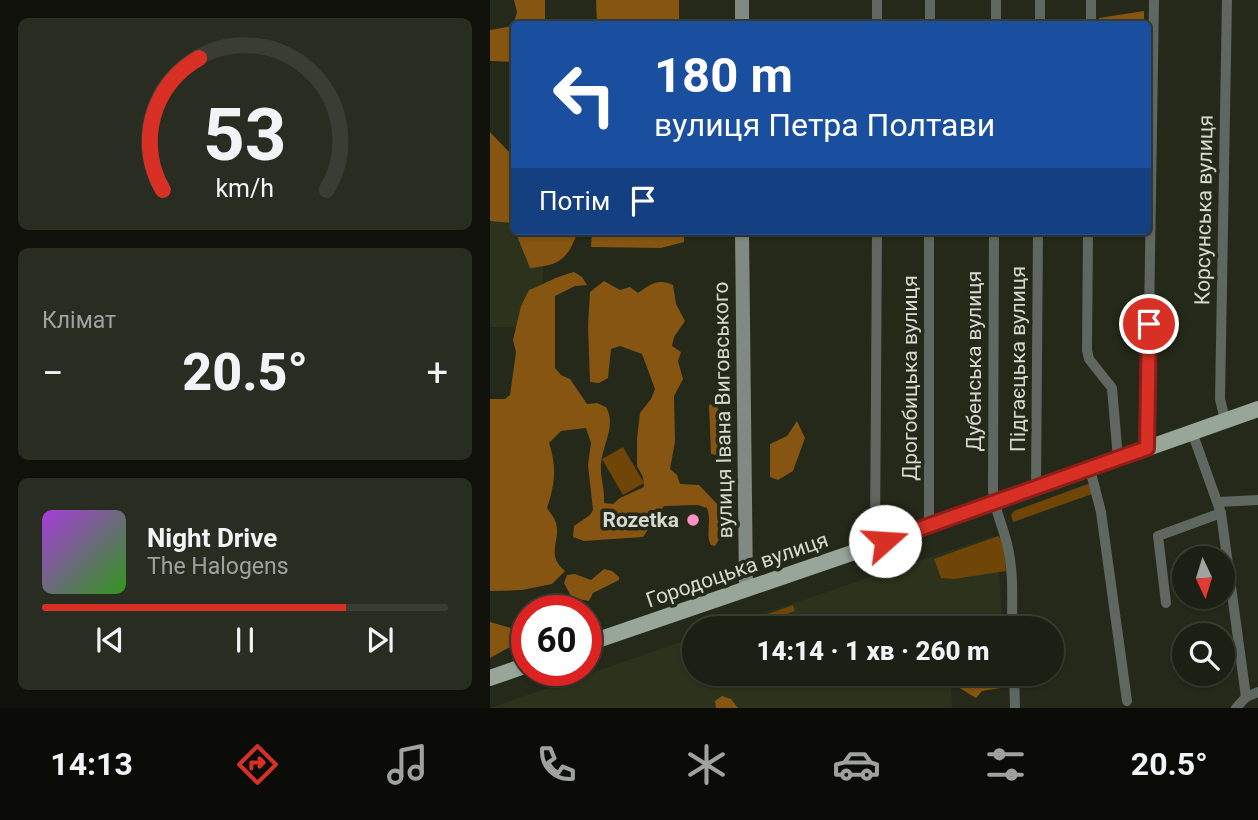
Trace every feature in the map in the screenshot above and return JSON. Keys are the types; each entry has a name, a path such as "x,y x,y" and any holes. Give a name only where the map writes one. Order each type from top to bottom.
{"main road":[{"path":"742,0 742,21"},
{"name":"вулиця Івана Виговського","path":"743,235 746,589"},
{"name":"Городоцька вулиця","path":"602,638 929,526 993,497 1036,488 1258,409"},
{"path":"490,678 511,671"}],"street":[{"path":"877,0 877,21"},
{"path":"930,0 930,21"},
{"path":"996,0 996,21"},
{"path":"1040,0 1040,21"},
{"path":"1091,0 1091,21"},
{"path":"1151,192 1154,0"},
{"name":"Корсунська вулиця","path":"1226,420 1220,399 1227,0"},
{"path":"875,545 877,235"},
{"name":"Дрогобицька вулиця","path":"929,235 929,526"},
{"name":"Дубенська вулиця","path":"993,497 995,235"},
{"name":"Підгаєцька вулиця","path":"1036,488 1038,235"},
{"path":"1088,235 1087,350 1089,359 1112,388 1118,459"},
{"path":"1147,448 1150,235"},
{"path":"1192,432 1219,507 1245,696"},
{"path":"1090,469 1101,512 1127,701"},
{"path":"993,497 1010,559 1012,616"},
{"path":"1166,603 1158,536 1219,507 1258,500"},
{"path":"1014,686 1015,708"},
{"path":"1236,708 1245,696 1258,692"}],"shaded area":[{"path":"514,0 545,0 545,21 514,21 517,12"},
{"path":"596,0 679,0 679,21 597,21"},
{"path":"1144,11 1144,21 1099,21 1099,18"},
{"path":"511,26 511,62 490,61 490,30"},
{"path":"490,132 511,152 511,223 490,221"},
{"path":"511,177 511,235 544,235 542,327 490,327 490,181"},
{"path":"517,235 576,236 568,252 559,261 530,268"},
{"path":"592,235 684,235 684,242 661,248 591,247"},
{"path":"574,272 582,277 587,285 575,286 555,296 555,368 570,379 587,404 597,403 606,407 609,414 610,428 601,465 604,503 613,504 644,487 643,477 637,466 637,439 640,413 655,389 642,354 620,346 611,349 608,378 599,383 590,382 590,292 604,281 620,290 630,287 638,293 655,283 668,283 673,285 676,304 685,321 674,337 672,346 681,352 678,361 683,379 674,396 675,442 670,469 677,475 680,484 699,485 718,505 727,521 725,530 715,546 711,545 707,508 698,505 664,506 643,537 584,541 573,537 574,526 593,510 588,465 591,443 586,428 561,431 549,443 554,476 547,508 556,523 556,559 565,571 552,584 522,590 490,591 490,399 505,399 510,395 516,352 513,340 521,306 529,290"},
{"path":"716,403 721,429 717,455 711,454 709,405"},
{"path":"797,421 805,438 793,471 778,480 770,477 770,444 787,436"},
{"path":"623,447 644,483 623,495 602,459"},
{"path":"1088,484 1095,493 1013,522 1011,515 1014,511"},
{"path":"998,536 1003,541 1006,571 954,579 941,578 934,559"},
{"path":"990,537 998,541 1001,616 756,616"},
{"path":"604,569 619,577 619,580 592,595 570,595 564,583 567,575 575,574 591,580"},
{"path":"793,605 795,611 781,616 763,616"},
{"path":"490,622 511,628 511,648 490,658"},
{"path":"682,642 682,686 963,686 951,687 952,708 490,708 554,686 602,686 602,669"},
{"path":"956,686 1007,686 982,691 976,698"},
{"path":"722,696 731,699 738,708 716,708 715,701"}],"place":[{"name":"Rozetka","path":"693,520"}],"route":[{"path":"885,541 1147,448 1149,324"}]}
